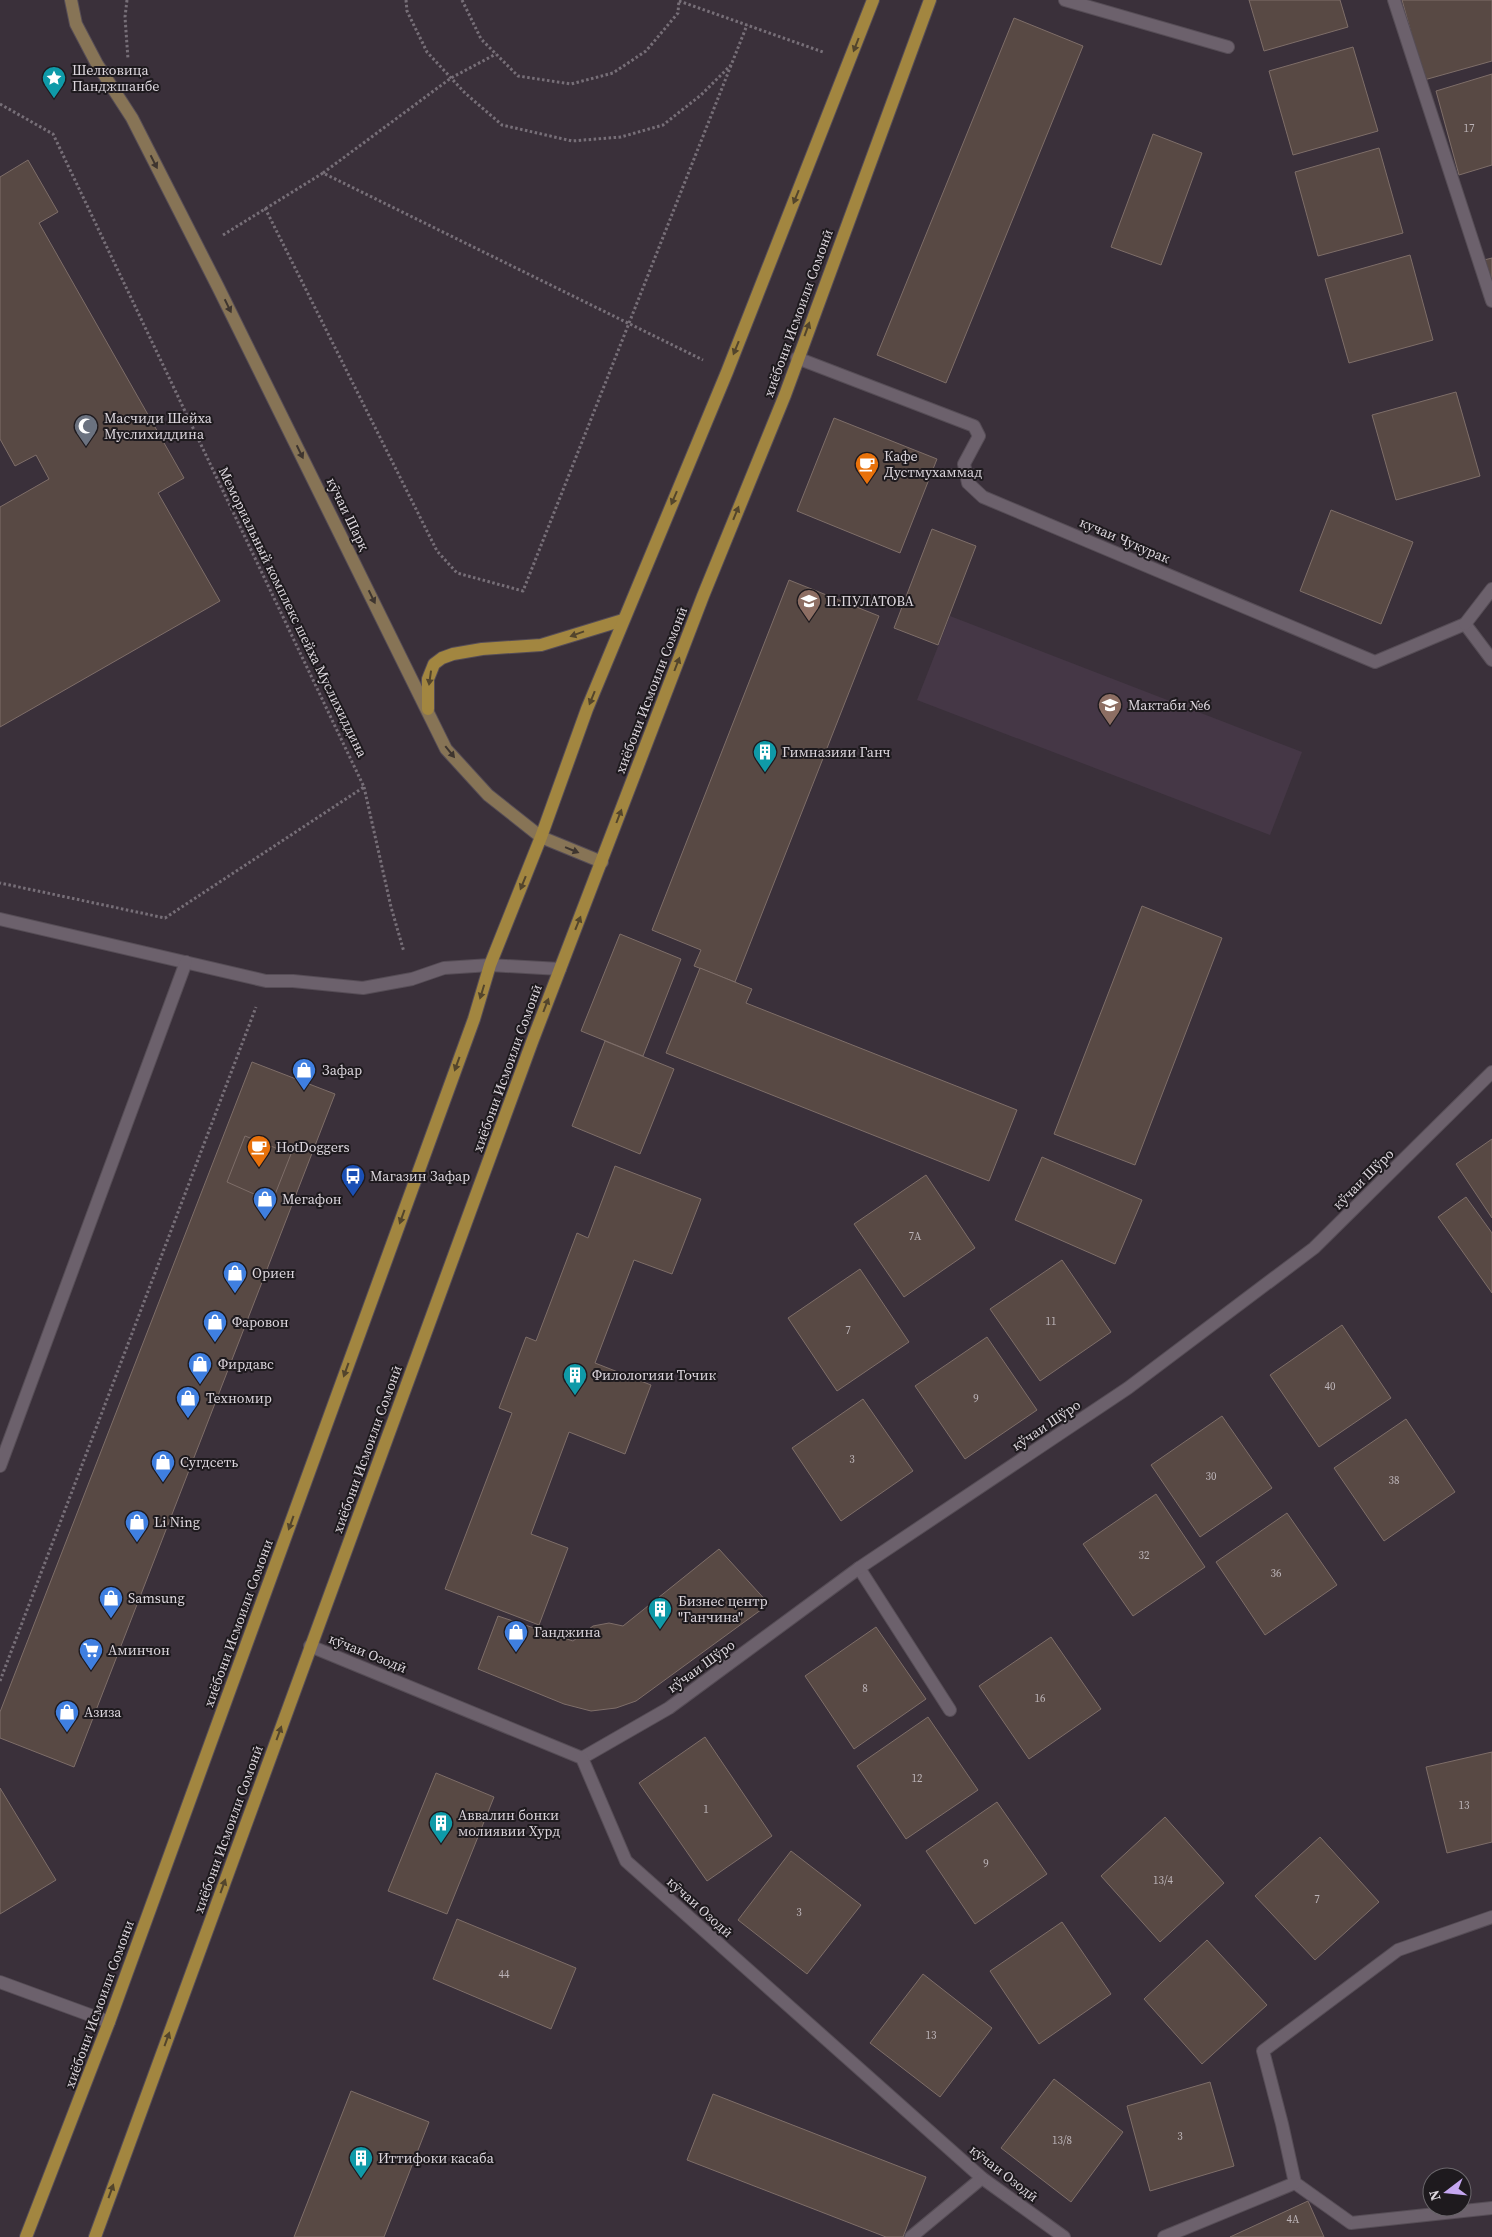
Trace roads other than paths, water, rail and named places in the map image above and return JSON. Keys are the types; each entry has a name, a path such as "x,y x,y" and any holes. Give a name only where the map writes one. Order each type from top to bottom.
{"main road":[{"name":"кӯчаи Шарқ","path":"71,0 76,24 97,64 132,118 428,709 446,749 488,795 541,838 602,862"},
{"path":"490,965 541,838 587,709 727,372 873,0"},
{"name":"хиёбони Исмоили Сомонӣ","path":"95,2237 310,1646 560,969 703,596 784,395 930,0"},
{"path":"428,709 428,679 430,671 442,658 482,649 541,645 624,620"},
{"name":"хиёбони Исмоили Сомони","path":"26,2237 109,2022 474,1018 490,965"}],"street":[{"path":"1065,0 1228,47"},
{"path":"1394,0 1492,301"},
{"name":"кучаи Чукурак","path":"797,358 974,426 979,436 964,464 968,483 983,497 1375,662 1465,624"},
{"path":"1492,589 1465,624 1492,660"},
{"path":"0,919 266,981 293,981 363,988 412,979 444,968 490,965 560,969"},
{"path":"0,1466 186,962"},
{"name":"кўчаи Шўро","path":"582,1758 669,1708 859,1568 1128,1388 1314,1248 1492,1072"},
{"path":"859,1568 950,1710"},
{"name":"кӯчаи Озодӣ","path":"310,1646 582,1758 626,1861 982,2178 1064,2237"},
{"path":"1492,1917 1398,1950 1263,2052 1295,2183 1351,2223 1492,2208"},
{"path":"0,1982 109,2022"},
{"path":"911,2237 982,2178"},
{"path":"1164,2237 1295,2183"}],"place":[{"name":"Шелковица Панджшанбе","path":"54,99"},
{"name":"Масчиди Шейха Муслихиддина","path":"86,447"},
{"name":"Кафе Дустмухаммад","path":"867,485"},
{"name":"П.ПУЛАТОВА","path":"809,622"},
{"name":"Мактаби №6","path":"1110,726"},
{"name":"Гимназияи Ганч","path":"765,773"},
{"name":"Зафар","path":"304,1091"},
{"name":"HotDoggers","path":"259,1168"},
{"name":"Магазин Зафар","path":"353,1197"},
{"name":"Мегафон","path":"265,1220"},
{"name":"Ориен","path":"235,1294"},
{"name":"Фаровон","path":"215,1343"},
{"name":"Фирдавс","path":"200,1385"},
{"name":"Филологияи Точик","path":"575,1396"},
{"name":"Техномир","path":"188,1419"},
{"name":"Сугдсеть","path":"163,1483"},
{"name":"Li Ning","path":"137,1543"},
{"name":"Samsung","path":"111,1619"},
{"name":"Бизнес центр \"Ганчина\"","path":"660,1630"},
{"name":"Ганджина","path":"516,1653"},
{"name":"Аминчон","path":"91,1671"},
{"name":"Азиза","path":"67,1733"},
{"name":"Аввалин бонки молиявии Хурд","path":"441,1844"},
{"name":"Иттифоки касаба","path":"361,2179"}]}
